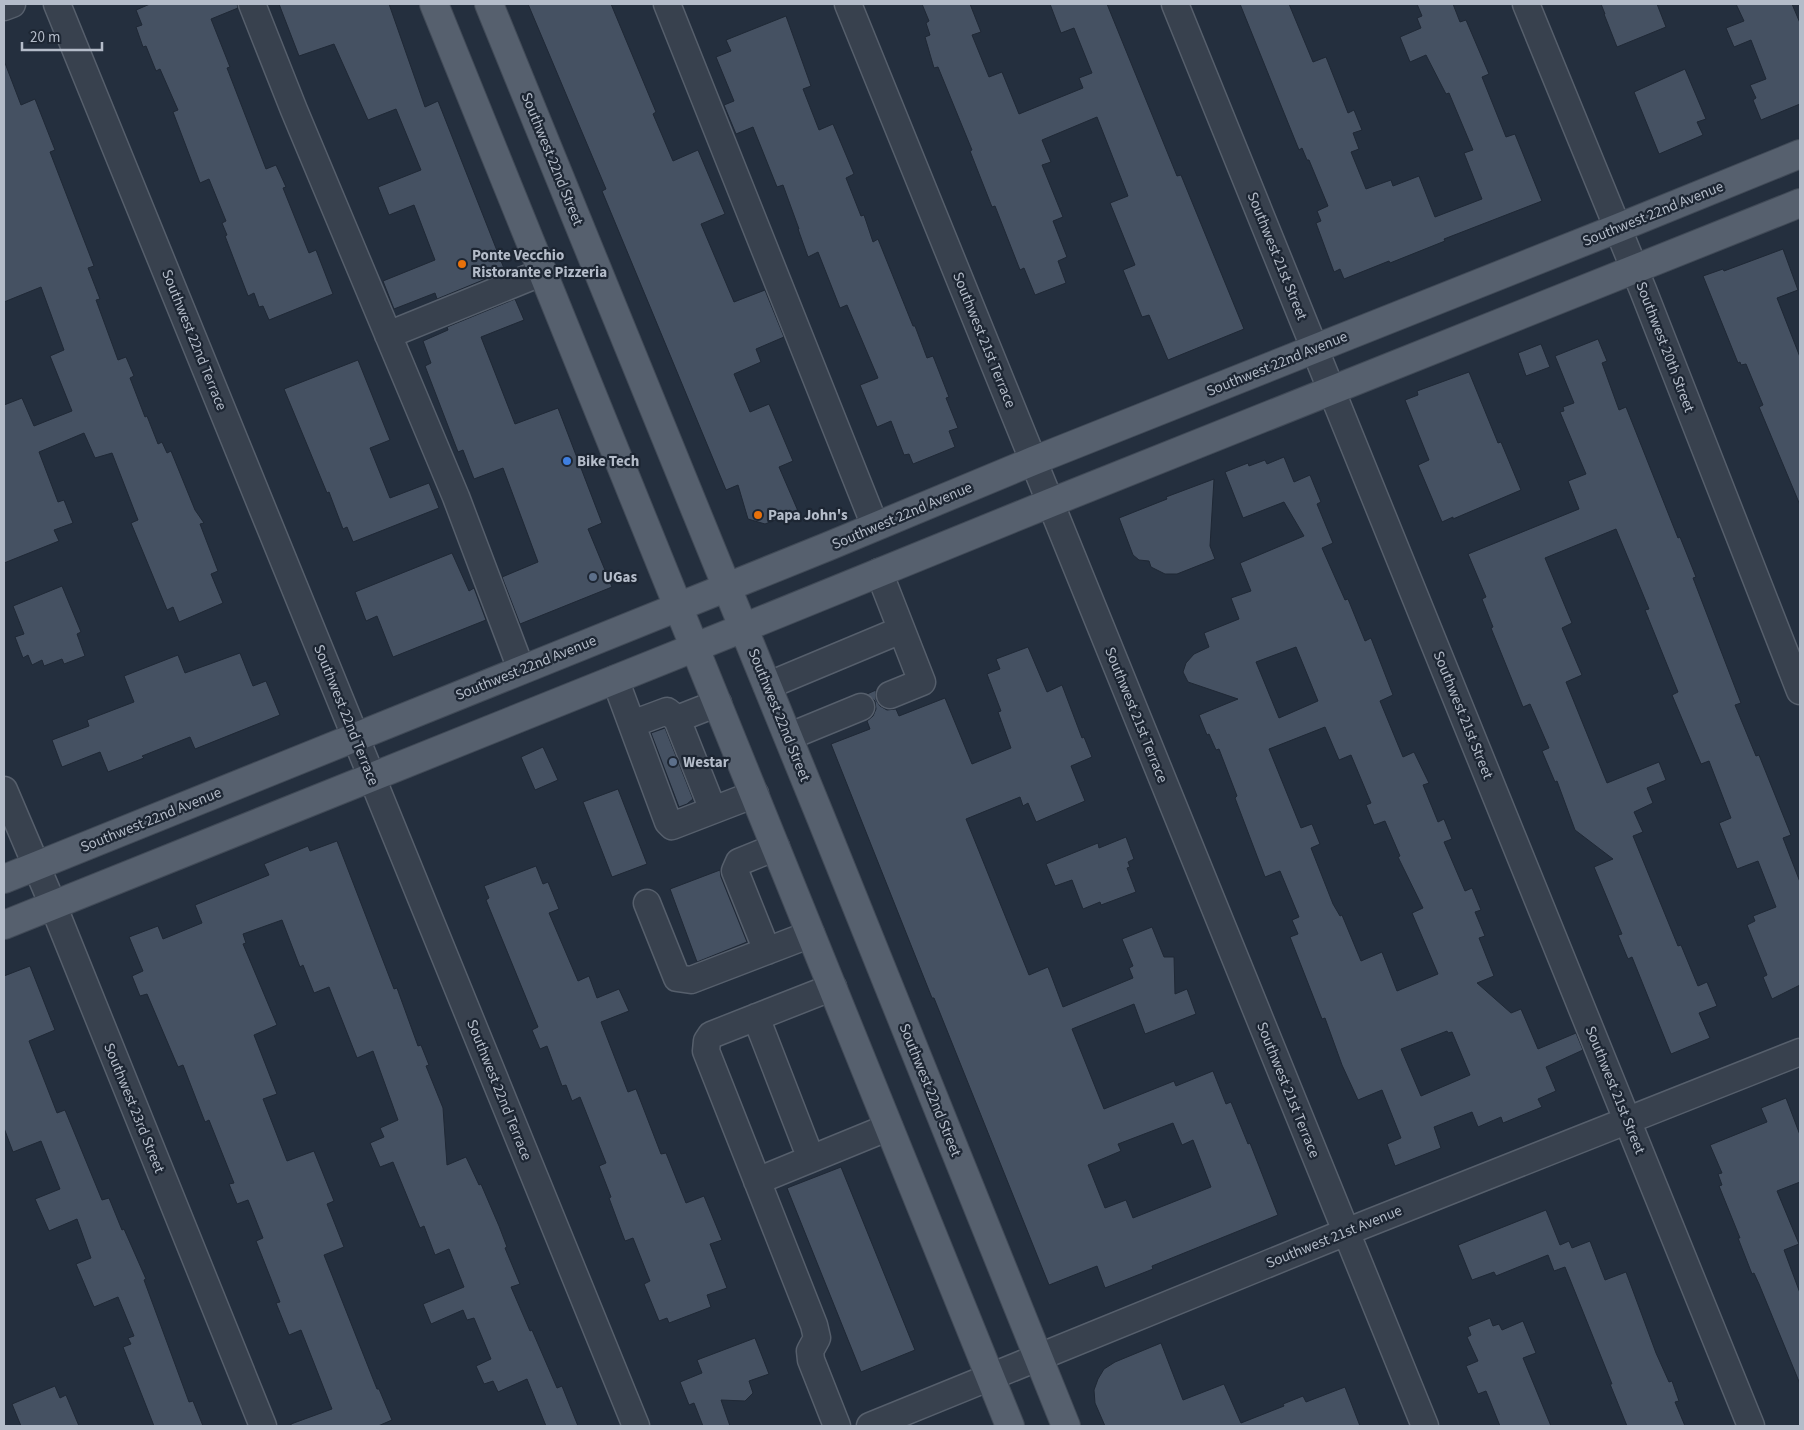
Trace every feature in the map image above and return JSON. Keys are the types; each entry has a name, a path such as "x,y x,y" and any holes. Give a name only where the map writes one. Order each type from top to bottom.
{"main road":[{"path":"434,4 1010,1426"},
{"name":"Southwest 22nd Street","path":"489,4 1066,1426"},
{"name":"Southwest 22nd Avenue","path":"4,879 521,669 679,607 1033,461 1800,154"},
{"path":"4,925 1800,203"}],"street":[{"path":"4,7 12,4"},
{"name":"Southwest 22nd Terrace","path":"57,4 354,738 636,1426"},
{"path":"252,4 298,119 456,496 521,669"},
{"path":"667,4 875,526"},
{"name":"Southwest 21st Terrace","path":"848,4 1425,1426"},
{"name":"Southwest 21st Street","path":"1175,4 1751,1426"},
{"name":"Southwest 20th Street","path":"1526,4 1635,270 1800,691"},
{"path":"388,335 543,272"},
{"path":"879,572 922,682 890,695"},
{"path":"767,686 902,630"},
{"path":"616,679 668,822 672,826 755,794"},
{"path":"677,719 718,704"},
{"path":"788,737 861,707"},
{"path":"632,724 668,711 677,719 713,810"},
{"name":"Southwest 23rd Street","path":"4,790 53,905 263,1426"},
{"path":"768,951 735,872 739,862 776,847"},
{"path":"647,902 677,978 692,980 811,934"},
{"path":"833,987 711,1035 707,1041 706,1051 814,1325 817,1338 810,1351 811,1360 837,1426"},
{"path":"756,1017 811,1159"},
{"name":"Southwest 21st Avenue","path":"870,1426 1346,1232 1800,1052"},
{"path":"757,1181 889,1127"}],"building":[{"path":"150,4 237,4 238,8 211,19 230,67 227,68 266,169 276,165 286,187 283,188 309,253 316,250 333,294 269,320 263,306 259,307 254,293 248,296 225,236 227,235 222,223 226,221 209,179 200,183 173,112 178,110 160,69 156,71 146,46 143,47 136,27 142,25 136,10"},
{"path":"279,4 389,4 425,107 438,101 505,271 437,299 435,293 394,309 383,281 435,260 414,205 389,215 378,187 421,170 396,109 368,120 334,44 299,56"},
{"path":"528,4 611,4 656,112 653,114 673,161 698,150 725,214 701,224 734,302 765,290 784,337 756,349 761,362 734,374 750,412 769,404 793,461 779,467 798,511 765,524 748,519 738,485 726,490 602,191 606,189"},
{"path":"922,4 970,4 981,32 972,35 989,77 1002,72 1019,114 1083,88 1079,78 1092,73 1074,28 1061,33 1050,4 1107,4 1177,176 1181,175 1244,329 1168,360 1149,315 1142,317 1123,270 1135,265 1110,203 1128,196 1097,117 1042,140 1051,162 1042,165 1063,217 1053,221 1067,257 1058,261 1066,283 1035,295 1024,268 1020,270 995,206 992,207 970,151 972,150 938,67 934,68 925,37 930,35 926,23 929,21"},
{"path":"1240,4 1289,4 1313,62 1326,57 1348,113 1354,110 1362,130 1353,133 1359,149 1351,152 1366,189 1391,180 1393,186 1419,176 1435,217 1482,199 1464,153 1473,150 1449,93 1446,94 1426,55 1410,62 1400,37 1421,28 1417,18 1422,16 1417,4 1453,4 1460,22 1466,20 1489,74 1482,77 1506,137 1515,134 1542,201 1444,239 1445,241 1390,263 1389,261 1344,279 1340,269 1334,272 1316,223 1321,221 1317,211 1328,206 1309,160 1307,160 1302,148 1299,150"},
{"path":"1601,4 1657,4 1666,27 1617,47"},
{"path":"1736,4 1792,4 1800,23 1800,104 1761,120 1753,100 1756,98 1750,85 1766,79 1751,40 1734,47 1726,28 1744,21"},
{"path":"786,16 811,86 803,89 819,130 833,124 854,174 846,178 861,216 864,215 873,242 878,239 927,358 933,356 949,397 946,398 958,428 949,431 955,447 913,464 909,454 904,455 891,421 877,427 860,385 878,378 847,305 840,308 818,252 808,257 783,185 777,187 753,127 736,134 724,105 734,101 716,57 731,51 726,40"},
{"path":"5,63 21,105 35,99 55,150 50,152 94,266 88,268 100,299 96,300 118,360 126,357 134,376 130,378 145,417 147,416 158,444 162,442 167,453 171,451 195,510 204,523 200,524 218,571 211,574 223,603 179,622 173,607 167,610 131,523 138,520 112,453 95,458 84,433 39,452 58,502 64,500 73,523 54,530 59,541 4,563 4,405 22,398 34,426 72,411 50,356 64,350 41,287 4,302"},
{"path":"1685,69 1706,119 1697,122 1703,135 1659,154 1634,92"},
{"path":"1783,249 1798,290 1777,298 1800,357 1800,505 1759,407 1763,405 1746,364 1741,365 1740,362 1738,363 1703,276 1723,269 1724,271"},
{"path":"515,299 524,320 481,337 515,424 558,408 602,523 588,529 612,587 520,624 502,577 538,562 503,468 474,479 463,450 458,452 425,366 431,363 423,341 448,330 447,327"},
{"path":"1598,339 1607,361 1602,363 1619,410 1626,407 1678,538 1680,537 1696,577 1693,578 1741,703 1735,705 1756,756 1759,755 1791,835 1783,838 1800,882 1800,985 1772,999 1763,977 1767,975 1747,925 1755,921 1753,916 1776,907 1758,861 1737,869 1719,823 1731,818 1709,761 1701,764 1672,695 1678,692 1645,610 1649,609 1616,529 1545,558 1572,623 1562,628 1582,675 1566,682 1607,783 1659,762 1666,780 1647,788 1653,803 1634,812 1643,832 1633,836 1678,946 1681,945 1698,986 1707,982 1717,1006 1699,1013 1710,1038 1671,1054 1632,957 1628,959 1618,935 1622,934 1594,867 1613,859 1575,830 1557,781 1555,782 1542,751 1549,748 1530,704 1523,707 1491,628 1493,627 1482,599 1486,597 1468,554 1579,509 1568,481 1586,474 1560,412 1564,411 1563,407 1574,403 1555,356"},
{"path":"1541,344 1550,367 1526,376 1518,353"},
{"path":"358,360 390,440 370,448 390,498 429,483 439,508 353,542 347,527 343,529 284,389"},
{"path":"1469,372 1498,443 1501,442 1521,490 1442,522 1418,465 1429,460 1405,400 1418,395 1417,391"},
{"path":"1284,457 1294,482 1310,475 1321,502 1317,504 1333,543 1322,548 1345,600 1348,599 1365,641 1371,638 1393,695 1380,701 1403,757 1414,752 1429,783 1423,785 1438,822 1444,819 1452,839 1444,842 1465,891 1472,888 1481,910 1475,912 1485,936 1479,938 1494,976 1477,983 1511,1013 1521,1009 1538,1049 1576,1033 1583,1050 1546,1067 1556,1091 1538,1099 1542,1107 1503,1123 1501,1117 1478,1127 1472,1112 1434,1127 1441,1148 1395,1166 1387,1144 1401,1138 1382,1090 1358,1100 1342,1065 1325,1018 1322,1019 1290,937 1298,934 1292,920 1299,917 1280,871 1265,877 1235,798 1237,796 1219,749 1216,750 1209,734 1207,735 1199,715 1238,699 1188,682 1183,672 1186,663 1194,654 1209,647 1204,633 1239,619 1231,598 1251,591 1240,563 1304,536 1284,502 1243,518 1225,472 1248,463 1249,466 1265,460 1267,464","holes":["1296,647 1318,701 1279,718 1256,662","1325,727 1339,760 1351,755 1371,803 1366,805 1374,825 1385,821 1400,856 1398,857 1423,908 1412,913 1438,974 1397,991 1382,952 1361,961 1342,915 1340,916 1333,904 1311,848 1320,844 1312,824 1301,828 1269,749","1447,1031 1448,1033 1452,1032 1470,1075 1421,1096 1401,1049"]},
{"path":"1214,479 1210,546 1215,559 1177,574 1165,574 1151,567 1149,561 1139,560 1133,555 1119,518 1167,499 1166,497"},
{"path":"452,553 469,591 474,588 486,620 393,657 377,616 366,621 355,592"},
{"path":"62,586 81,632 77,634 85,656 64,664 62,659 44,666 42,660 32,665 28,655 23,658 15,637 24,634 13,606"},
{"path":"1028,647 1047,692 1062,685 1082,738 1084,737 1092,757 1071,766 1085,801 1036,822 1028,803 1023,806 1020,797 966,819 1029,975 1048,967 1063,1007 1133,978 1129,968 1133,966 1122,939 1152,927 1164,957 1174,957 1175,994 1187,989 1196,1014 1145,1034 1134,1004 1072,1029 1104,1109 1174,1081 1176,1086 1213,1071 1226,1104 1231,1102 1248,1144 1250,1143 1278,1215 1152,1266 1153,1269 1105,1288 1097,1266 1049,1285 831,744 870,729 867,721 873,716 876,709 875,701 867,694 876,690 876,700 880,706 887,710 896,709 899,716 945,698 972,764 1011,748 998,712 1001,711 987,674 1000,669 996,659","holes":["1173,1123 1182,1145 1193,1140 1211,1187 1133,1218 1126,1200 1105,1208 1088,1165 1121,1151 1118,1144"]},
{"path":"240,653 253,686 266,681 280,715 195,749 190,737 108,772 100,752 62,767 52,740 89,726 87,720 134,702 124,676 178,655 185,673"},
{"path":"665,728 693,799 679,807 651,733"},
{"path":"543,747 558,780 535,790 521,757"},
{"path":"618,789 647,864 612,877 583,802"},
{"path":"1126,837 1134,859 1128,862 1130,867 1127,868 1136,892 1101,905 1100,902 1083,909 1072,880 1055,886 1046,864 1098,843 1099,848"},
{"path":"337,841 394,989 397,988 418,1046 421,1045 429,1065 426,1066 443,1108 447,1165 466,1157 479,1185 481,1184 499,1226 507,1247 505,1248 520,1284 511,1287 557,1388 562,1386 578,1426 546,1426 527,1379 498,1392 493,1381 484,1384 476,1366 491,1359 474,1318 467,1320 463,1310 431,1324 423,1304 464,1287 449,1249 435,1255 424,1226 420,1228 393,1162 380,1167 370,1143 384,1137 380,1128 398,1120 373,1051 357,1058 329,987 314,993 303,965 300,967 282,920 243,934 246,943 243,944 277,1025 254,1035 277,1094 263,1099 287,1161 314,1151 334,1201 327,1204 344,1247 324,1255 377,1389 379,1389 392,1420 378,1426 291,1426 291,1424 332,1409 301,1330 289,1335 276,1303 280,1302 256,1241 263,1238 248,1200 237,1204 229,1184 234,1183 209,1120 205,1122 183,1065 178,1067 147,994 140,996 132,976 143,971 129,937 158,926 163,939 202,923 195,905 269,875 264,864 308,846 310,851"},
{"path":"536,866 543,884 548,882 559,909 549,913 578,981 589,976 597,998 619,989 629,1011 601,1022 628,1092 636,1089 661,1154 666,1153 686,1203 704,1196 722,1240 710,1244 727,1288 707,1295 711,1307 669,1323 667,1318 659,1321 644,1284 650,1281 633,1238 625,1241 599,1166 606,1163 580,1097 572,1101 566,1085 562,1086 547,1046 540,1049 532,1030 538,1027 486,900 489,898 484,886"},
{"path":"720,870 721,877 747,942 697,962 670,889"},
{"path":"30,966 55,1030 29,1041 57,1113 65,1110 102,1200 109,1198 122,1230 124,1229 146,1279 144,1280 189,1402 193,1401 203,1426 154,1426 123,1347 131,1344 128,1338 134,1336 118,1297 94,1307 76,1264 91,1258 77,1219 49,1231 35,1199 60,1189 41,1141 13,1152 4,1128 4,976"},
{"path":"1786,1098 1800,1135 1800,1182 1777,1191 1799,1244 1784,1250 1800,1293 1800,1384 1738,1238 1740,1238 1719,1186 1722,1185 1718,1174 1722,1173 1710,1145 1767,1122 1761,1108"},
{"path":"841,1167 915,1350 861,1372 787,1188"},
{"path":"1546,1210 1560,1245 1569,1241 1572,1248 1590,1241 1605,1280 1626,1272 1656,1353 1669,1382 1672,1381 1679,1401 1675,1402 1685,1426 1627,1426 1565,1267 1554,1271 1548,1255 1496,1276 1494,1272 1472,1280 1458,1245"},
{"path":"1490,1318 1493,1326 1499,1324 1502,1330 1523,1321 1536,1353 1523,1358 1551,1426 1500,1426 1486,1391 1478,1394 1466,1366 1478,1361 1467,1337 1471,1335 1468,1327"},
{"path":"755,1338 769,1374 749,1381 753,1393 745,1401 721,1400 730,1426 703,1426 694,1403 689,1405 680,1382 702,1373 697,1360"},
{"path":"1161,1343 1183,1400 1224,1384 1241,1423 1284,1406 1283,1404 1303,1396 1306,1402 1345,1387 1360,1426 1105,1426 1095,1403 1094,1390 1104,1369 1115,1362"},
{"path":"55,1386 60,1398 66,1395 79,1426 21,1426 12,1404"}],"place":[{"name":"Ponte Vecchio Ristorante e Pizzeria","path":"462,264"},
{"name":"Bike Tech","path":"567,461"},
{"name":"Papa John's","path":"758,515"},
{"name":"UGas","path":"593,577"},
{"name":"Westar","path":"673,762"}]}
